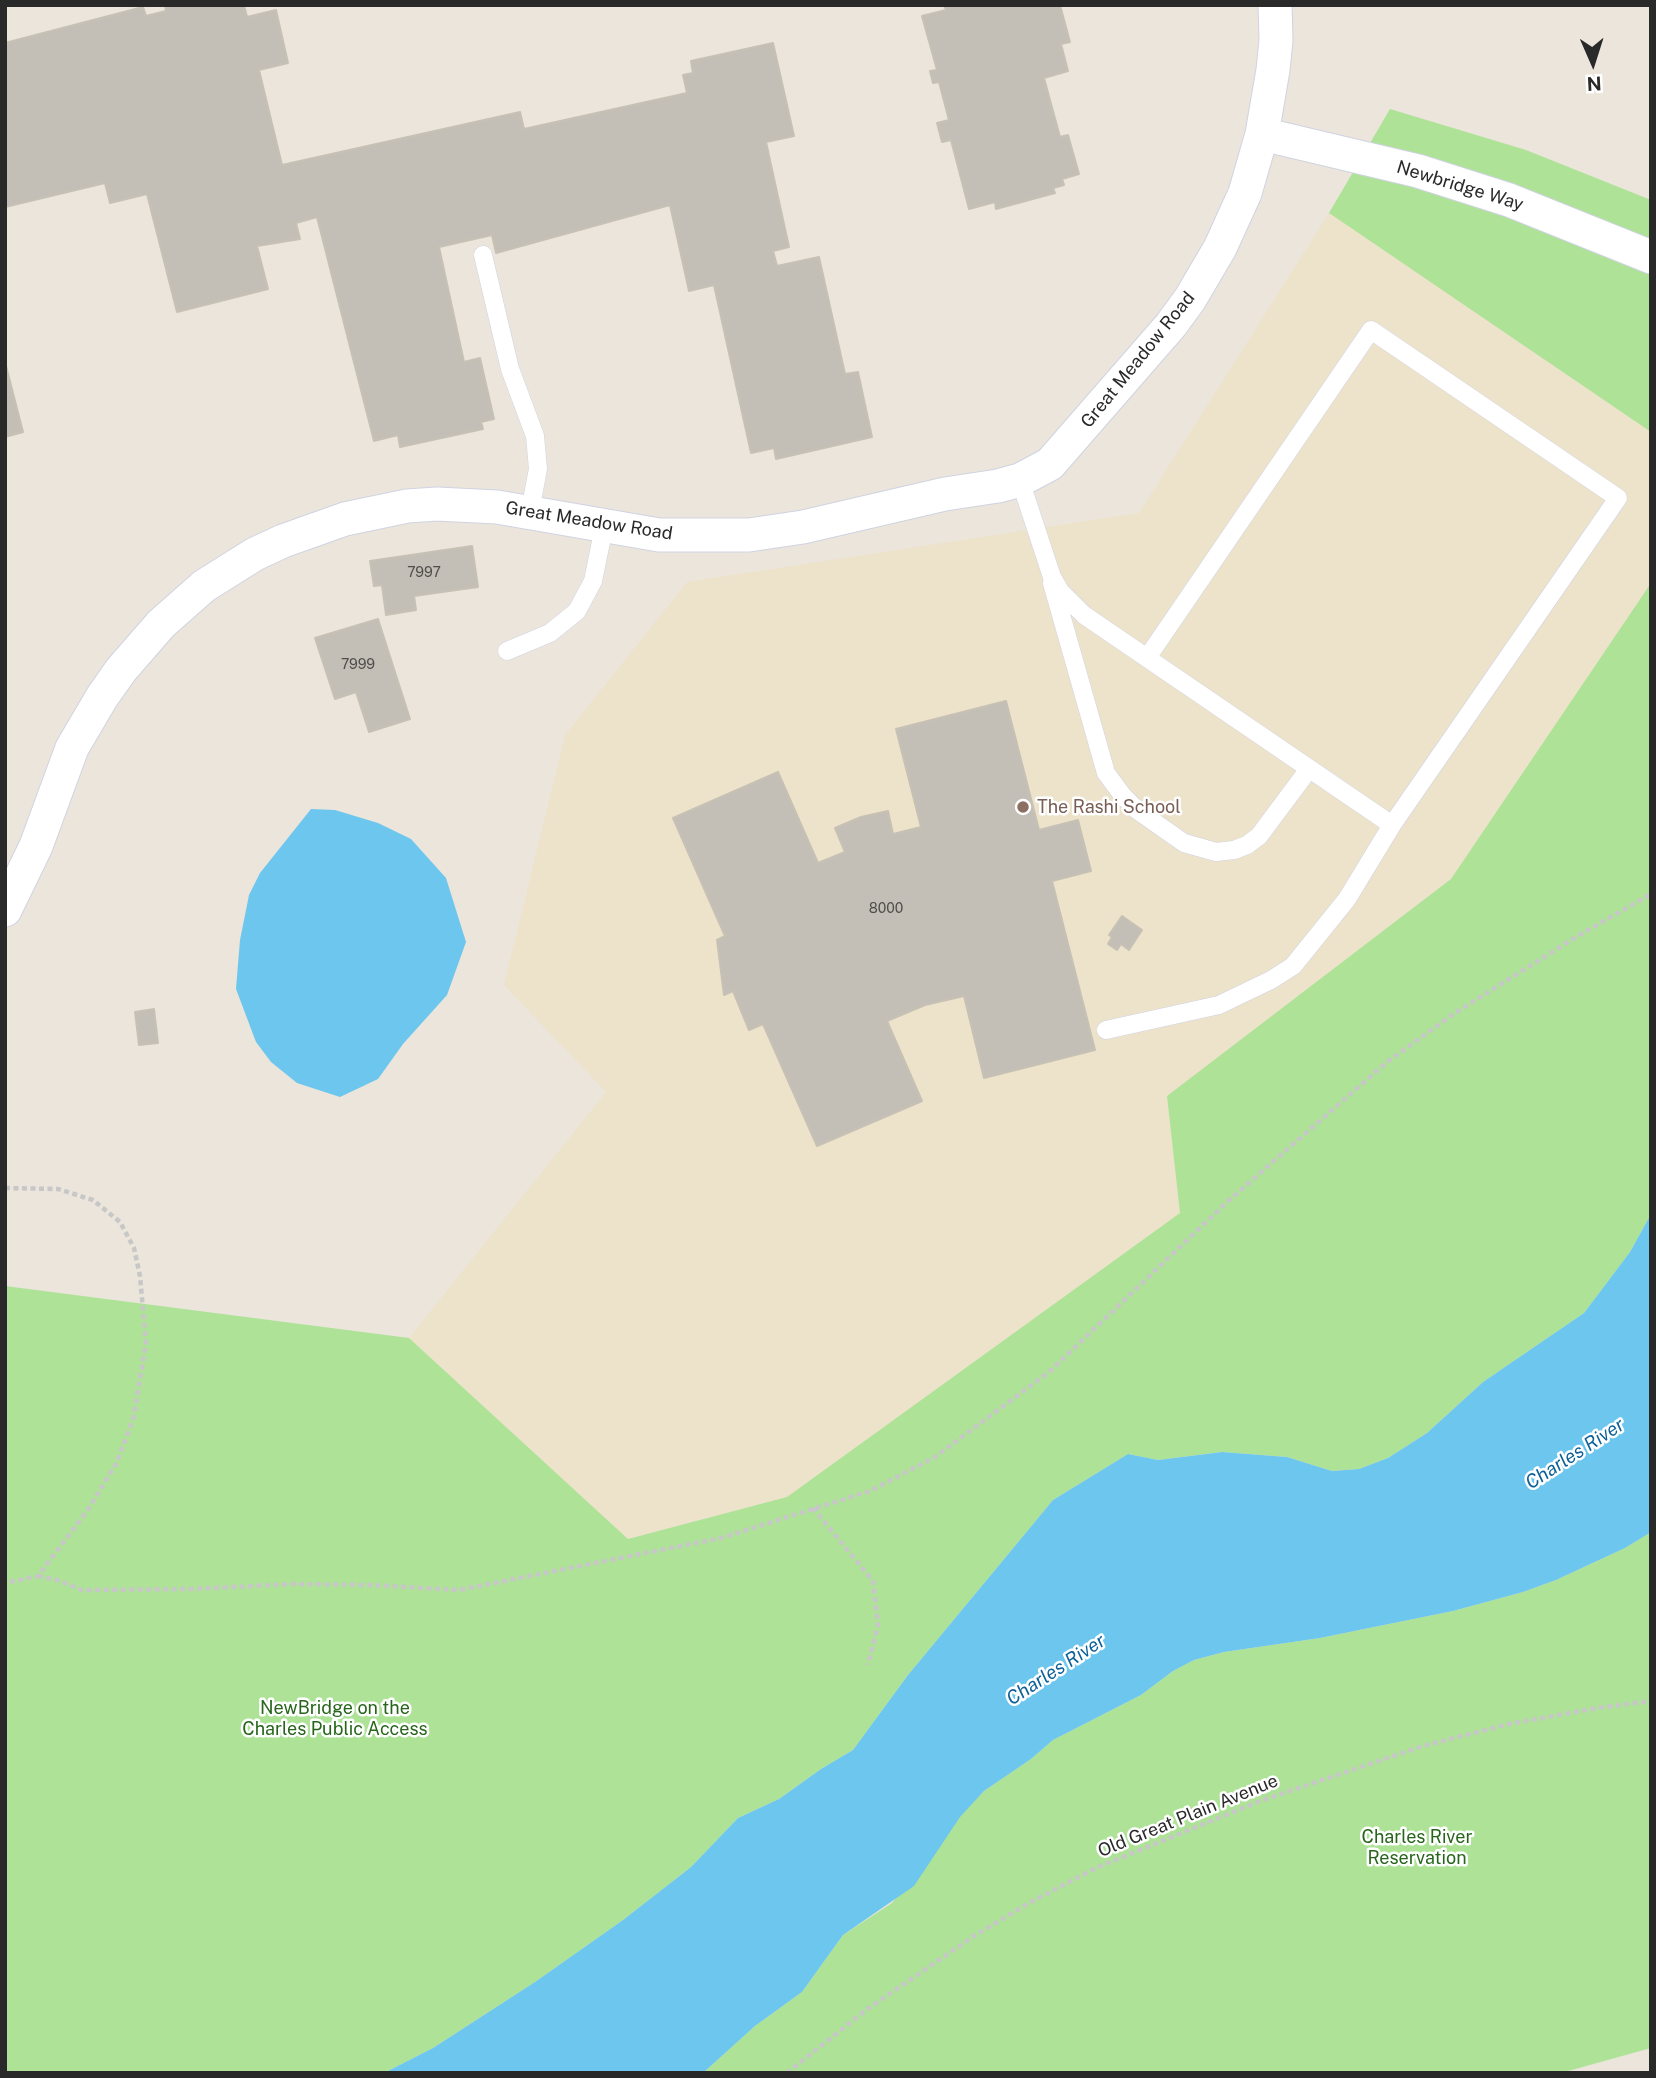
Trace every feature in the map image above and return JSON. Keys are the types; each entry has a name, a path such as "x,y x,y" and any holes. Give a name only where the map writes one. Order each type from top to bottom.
{"street":[{"name":"Great Meadow Road","path":"5,910 36,846 72,748 108,688 140,647 181,605 229,569 283,541 345,519 407,506 437,504 497,506 659,535 749,535 803,527 945,494 1020,480 1050,464 1190,299 1206,275 1233,221 1245,193 1262,134 1273,70 1275,5"},
{"name":"Newbridge Way","path":"1262,134 1418,171 1485,192 1555,217 1651,257"}],"lane":[{"path":"483,254 510,369 535,436 538,469 530,512"},
{"path":"1106,1030 1219,1005 1271,981 1293,966 1347,899 1392,825 1618,498 1371,330 1147,658"},
{"path":"1020,480 1106,773 1123,796 1137,810 1184,843 1216,852 1234,850 1259,836 1309,769"},
{"path":"507,651 550,633 578,611 593,581 604,527"},
{"path":"1045,560 1060,591 1084,615 1392,825"}],"path":[{"path":"5,1583 38,1576 82,1590 193,1590 292,1584 459,1590 721,1538 870,1491 935,1457 1049,1372 1227,1202 1387,1062 1466,1006 1651,894"},
{"path":"5,1188 58,1189 93,1200 120,1222 134,1248 144,1312 146,1343 133,1420 116,1464 87,1511 38,1576"},
{"path":"813,1508 873,1581 878,1625 868,1665"},
{"name":"Old Great Plain Avenue","path":"787,2073 866,2010 952,1950 1030,1903 1096,1868 1260,1801 1423,1746 1509,1724 1651,1701"}],"shaded area":[{"name":"The Rashi School","path":"1329,213 1651,432 1651,583 1451,879 1167,1096 1180,1213 787,1497 628,1539 409,1338 606,1092 504,985 565,735 687,582 1139,513"}],"green space":[{"path":"1390,109 1526,150 1651,200 1651,432 1329,213"},
{"name":"NewBridge on the Charles Public Access","path":"1651,583 1651,1214 1630,1252 1584,1313 1483,1382 1427,1433 1388,1458 1359,1469 1332,1471 1287,1457 1222,1452 1158,1460 1128,1454 1053,1500 908,1675 853,1750 779,1799 738,1818 691,1867 623,1920 535,1982 433,2048 384,2073 5,2073 5,1286 409,1338 628,1539 787,1497 1180,1213 1167,1096 1451,879"},
{"name":"Charles River Reservation","path":"1651,1532 1651,2048 1561,2073 703,2073 755,2026 802,1992 843,1935 892,1903 960,1816 984,1791 1031,1759 1053,1740 1141,1695 1173,1671 1194,1660 1224,1652 1320,1638 1453,1611 1523,1592 1625,1548"}],"water":[{"path":"311,809 335,810 378,823 411,839 446,878 466,942 447,995 403,1044 378,1079 340,1097 297,1083 271,1062 256,1042 236,989 240,940 249,895 260,873"},
{"name":"Charles River","path":"1651,1214 1651,1532 1625,1548 1523,1592 1453,1611 1320,1638 1224,1652 1194,1660 1173,1671 1141,1695 1053,1740 1031,1759 984,1791 960,1817 914,1886 843,1935 802,1992 755,2026 703,2073 384,2073 433,2048 535,1982 623,1920 691,1867 738,1818 779,1799 853,1750 908,1675 1053,1500 1128,1454 1158,1460 1222,1452 1287,1457 1332,1471 1359,1469 1388,1458 1427,1433 1483,1382 1584,1313 1630,1252"}],"building":[{"path":"165,5 244,5 247,17 276,10 288,63 259,70 282,165 520,112 524,129 687,93 683,75 693,73 691,61 773,43 794,136 766,142 789,247 773,251 777,266 819,257 845,374 858,372 872,437 776,459 774,448 751,453 714,285 689,291 670,205 496,253 492,235 439,247 464,362 480,358 494,419 481,422 483,429 400,447 398,435 374,441 317,217 296,223 300,239 257,246 268,289 177,312 147,194 110,203 105,183 5,207 5,43 143,7 146,16 166,11"},
{"path":"944,5 1060,5 1070,42 1061,44 1068,71 1044,78 1060,137 1068,135 1079,174 1062,179 1064,185 1053,188 1055,193 996,209 995,202 969,209 951,140 942,142 937,123 949,120 939,82 933,83 930,71 937,70 922,16 946,10"},
{"path":"5,362 23,432 5,437"},
{"path":"472,546 478,587 414,596 416,610 386,615 382,585 374,586 370,561"},
{"path":"378,619 410,719 369,732 356,692 335,699 315,638"},
{"path":"1006,701 1039,830 1078,820 1091,871 1052,881 1095,1050 984,1078 964,996 925,1005 887,1021 922,1101 817,1146 763,1024 749,1030 733,991 724,995 717,940 725,936 673,818 778,772 818,863 845,852 835,828 861,817 888,811 893,834 921,827 896,729"},
{"path":"1122,916 1142,930 1129,950 1121,944 1117,950 1108,944 1112,937 1109,935"},
{"path":"154,1009 158,1043 139,1045 135,1012"}],"place":[{"name":"The Rashi School","path":"1023,807"}]}
